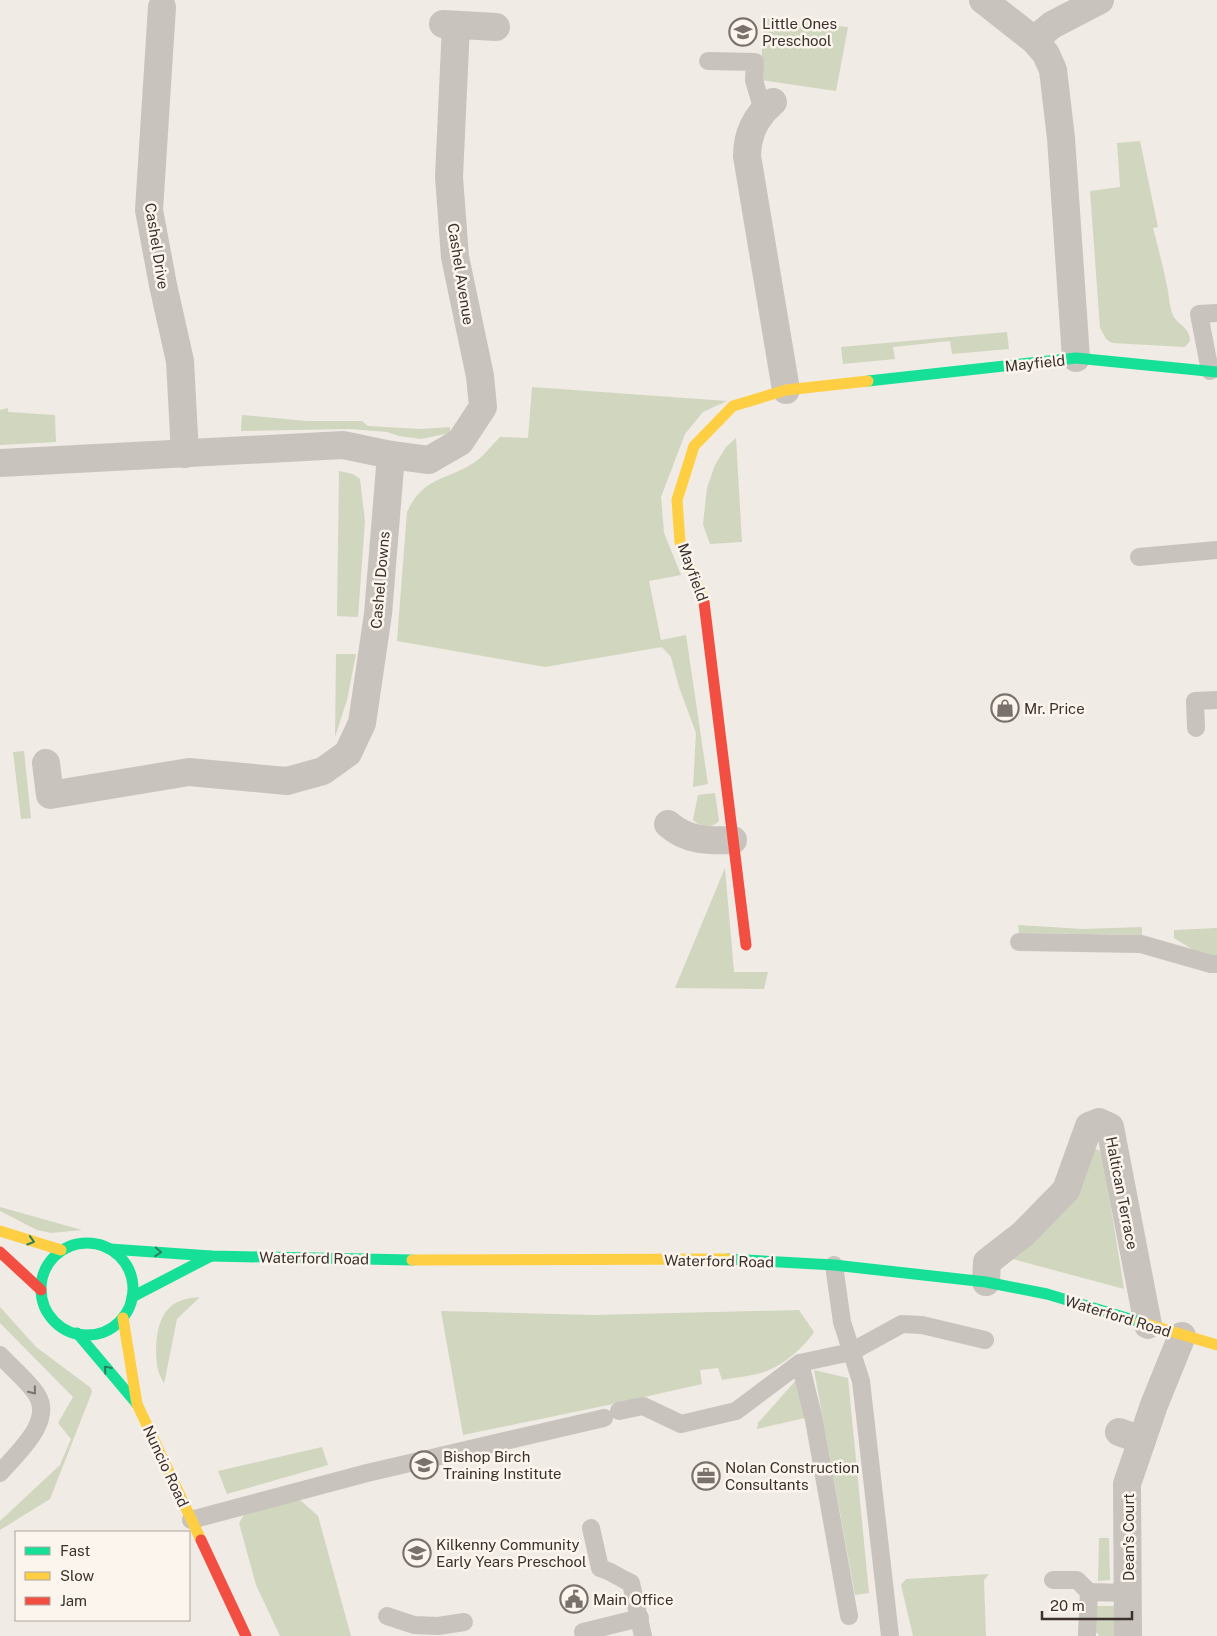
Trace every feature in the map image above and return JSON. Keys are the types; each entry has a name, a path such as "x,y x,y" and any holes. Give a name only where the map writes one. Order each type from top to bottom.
{"main road":[{"name":"Mayfield","path":"746,945 706,605 680,542 677,500 694,446 732,406 786,390 1076,358 1214,371"},
{"path":"0,1232 61,1250"},
{"path":"86,1242 110,1249 121,1258 128,1269 132,1283 132,1296 123,1318 113,1326 102,1332 90,1334 77,1333 63,1328 51,1318 44,1305 41,1290 43,1275 50,1261 61,1250 86,1242"},
{"name":"Waterford Road","path":"110,1249 212,1256 450,1261 742,1260 834,1265 986,1282 1047,1294 1217,1345"},
{"path":"0,1252 41,1290"},
{"name":"Waterford Road","path":"132,1296 212,1256"},
{"name":"Nuncio Road","path":"123,1318 137,1404"},
{"name":"Nuncio Road","path":"77,1333 137,1404 246,1636"}],"street":[{"name":"Mayfield","path":"983,0 1034,40 1046,54 1053,70 1059,121 1076,358"},
{"path":"1034,40 1052,25 1100,0"},
{"name":"Cashel Drive","path":"159,7 149,210 162,285 180,361 184,454"},
{"name":"Cashel Avenue","path":"391,455 429,460 460,442 483,408 480,376 455,257 449,177 450,25 496,27"},
{"path":"768,106 753,126 747,145 747,156 786,390"},
{"path":"0,463 343,445 391,455"},
{"name":"Cashel Downs","path":"46,763 50,795 189,772 287,781 323,771 348,753 362,723 378,614 391,455"},
{"path":"668,824 678,833 705,841 733,840"},
{"name":"Haltican Terrace","path":"986,1282 987,1262 1023,1234 1066,1190 1089,1126 1099,1122 1110,1128 1148,1325"},
{"name":"Dean's Court","path":"1128,1636 1128,1484 1131,1436 1154,1405 1182,1336"}],"lane":[{"path":"708,60 754,62 754,80 768,106"},
{"path":"1214,371 1199,314 1217,313"},
{"path":"1139,558 1217,550"},
{"path":"1196,728 1195,701 1217,700"},
{"path":"1019,942 1141,944 1210,964 1217,964"},
{"path":"834,1265 842,1322 860,1381 890,1636"},
{"path":"192,1520 367,1473 643,1406 681,1424 736,1411 800,1363 852,1352 902,1324 922,1325 985,1340"},
{"path":"0,1355 37,1395 42,1408 37,1430 0,1473"},
{"path":"800,1363 814,1420 849,1616"},
{"path":"591,1528 600,1568 609,1570 616,1576 631,1583 643,1636"},
{"path":"1053,1580 1077,1580 1089,1592 1128,1593"},
{"path":"1083,1631 1089,1592"},
{"path":"387,1616 414,1624 438,1626 464,1622"},
{"path":"583,1632 640,1618"}],"green space":[{"path":"764,18 848,27 836,91 760,80"},
{"path":"1140,141 1158,227 1153,228 1168,289 1171,310 1176,320 1188,332 1189,336 1190,341 1185,347 1112,343 1106,339 1100,328 1090,191 1120,187 1117,143"},
{"path":"1007,332 1009,349 952,354 950,341 893,347 895,359 843,364 841,347"},
{"path":"532,387 727,401 703,412 685,434 661,497 664,533 681,575 649,581 661,640 686,635 708,784 693,787 696,733 679,687 671,657 662,647 545,667 397,641 407,512 413,501 427,486 472,464 500,437 528,438"},
{"path":"8,408 8,412 55,415 56,442 0,445 0,410"},
{"path":"242,415 307,421 362,421 368,426 421,429 450,427 450,433 421,439 387,432 350,429 241,431"},
{"path":"736,438 742,542 710,544 703,524 707,488 715,465 726,447"},
{"path":"339,471 353,474 360,479 365,521 358,617 337,616"},
{"path":"336,654 356,654 347,700 335,737"},
{"path":"24,751 31,818 21,819 13,752"},
{"path":"715,793 719,821 710,826 699,824 693,820 698,795"},
{"path":"725,868 734,972 768,972 764,989 675,988"},
{"path":"1018,925 1083,929 1142,927 1142,935 1019,933"},
{"path":"1217,928 1217,956 1205,957 1174,938 1174,930"},
{"path":"1091,1148 1102,1151 1124,1289 1009,1258"},
{"path":"0,1207 82,1230 51,1233 37,1230 0,1211"},
{"path":"200,1297 177,1319 164,1384 158,1370 156,1353 157,1334 163,1317 168,1309 177,1302"},
{"path":"0,1307 36,1347 91,1388 92,1392 50,1499 0,1530 0,1521 60,1465 71,1439 58,1423 73,1397 0,1323"},
{"path":"799,1310 814,1332 800,1349 788,1359 764,1372 722,1380 718,1368 700,1370 702,1384 463,1435 441,1311 594,1315"},
{"path":"814,1370 848,1378 869,1593 855,1595"},
{"path":"797,1379 805,1418 757,1429 758,1423"},
{"path":"322,1447 328,1465 227,1494 218,1471"},
{"path":"298,1498 318,1516 351,1636 280,1636 256,1585 239,1523 244,1515"},
{"path":"1099,1538 1109,1538 1110,1580 1098,1581"},
{"path":"989,1574 984,1580 986,1636 913,1636 901,1585 906,1579"},
{"path":"1093,1606 1114,1606 1115,1636 1099,1636 1098,1633 1094,1633"}],"traffic: fast":[{"path":"868,381 1076,358 1217,372"},
{"path":"87,1243 104,1247 119,1257 129,1272 133,1289 129,1306 119,1321 104,1331 87,1335 70,1331 55,1321 45,1306 41,1289 45,1272 55,1257 70,1247 87,1243"},
{"path":"110,1249 211,1256 412,1260"},
{"path":"132,1297 211,1256"},
{"path":"728,1259 834,1265 986,1282 1047,1294 1140,1322"},
{"path":"77,1333 137,1404"}],"traffic: slow":[{"path":"704,602 680,542 677,500 694,446 733,406 786,390 868,381"},
{"path":"0,1231 61,1250"},
{"path":"412,1260 728,1259"},
{"path":"123,1318 137,1404 201,1540"},
{"path":"1140,1322 1217,1345"}],"traffic: jam":[{"path":"704,602 746,945"},
{"path":"0,1252 41,1290"},
{"path":"201,1540 246,1636"}],"place":[{"name":"Little Ones Preschool","path":"743,32"},
{"name":"Mr. Price","path":"1005,708"},
{"name":"Bishop Birch Training Institute","path":"424,1465"},
{"name":"Nolan Construction Consultants","path":"706,1476"},
{"name":"Kilkenny Community Early Years Preschool","path":"417,1553"},
{"name":"Main Office","path":"574,1599"}]}
